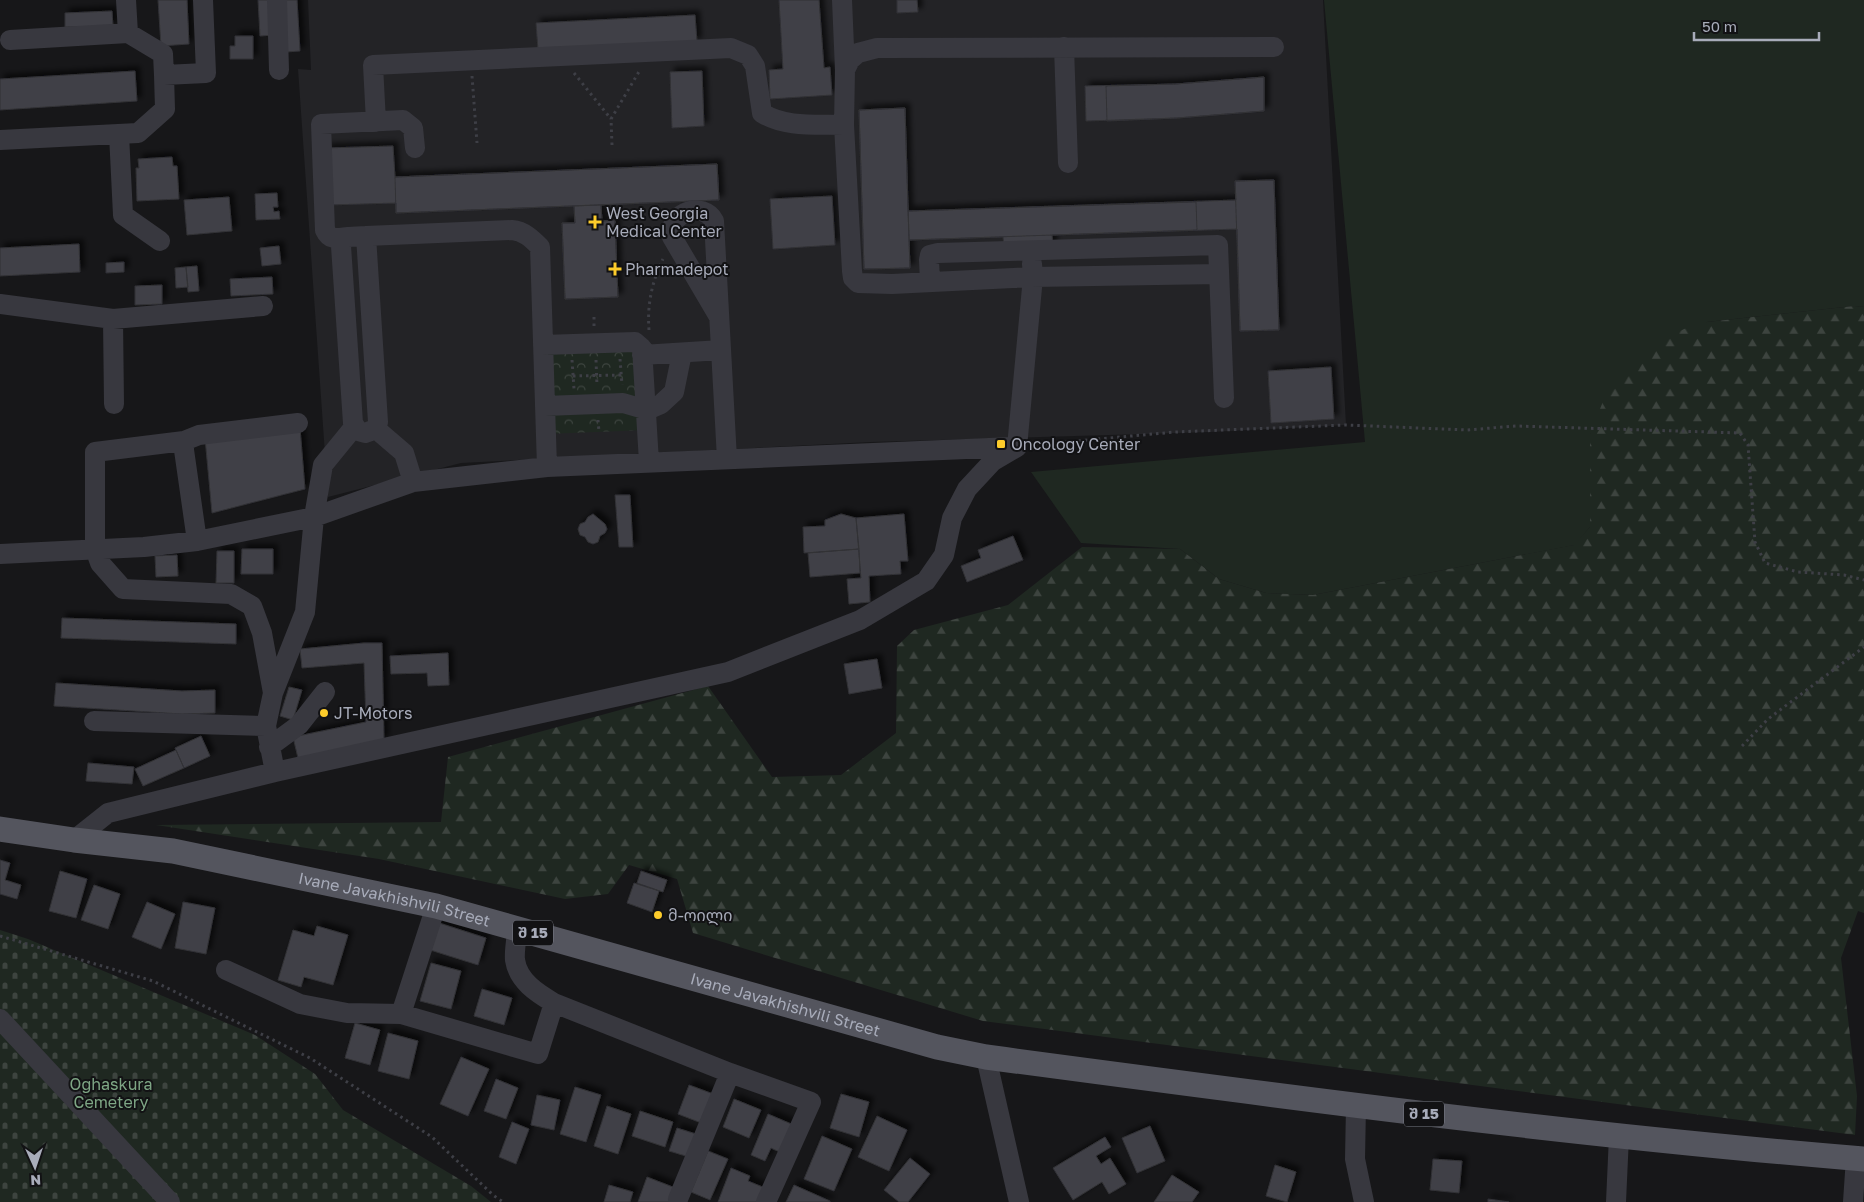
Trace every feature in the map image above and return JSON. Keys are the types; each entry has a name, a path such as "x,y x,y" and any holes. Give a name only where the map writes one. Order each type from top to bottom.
{"main road":[{"name":"Ivane Javakhishvili Street","path":"0,829 74,840 173,851 436,906 936,1047 986,1057"},
{"name":"შ 15","path":"986,1057 1356,1106 1619,1136 1860,1159"}],"street":[{"path":"126,0 128,32"},
{"path":"164,75 206,73 203,0"},
{"path":"277,0 279,70"},
{"path":"842,0 845,70 844,125 853,278 858,283 1219,274"},
{"path":"0,140 138,133 165,109 163,54 128,32 10,40"},
{"path":"1064,47 1068,164"},
{"path":"845,70 850,60 858,53 876,48 1274,47"},
{"path":"376,122 373,65 731,48 748,55 755,66 762,113 781,122 844,125"},
{"path":"415,148 414,128 403,120 321,124 325,230 327,236 333,238 519,230 531,238 540,248 547,467"},
{"path":"119,134 123,216 160,241"},
{"path":"720,317 672,237 671,229 674,220 684,213 706,212 712,215 714,221 720,317 727,459"},
{"path":"357,236 343,240 341,246 354,427 358,431 365,433 376,429"},
{"path":"357,236 378,422 376,429"},
{"path":"930,282 930,255 938,253 1218,245 1224,398"},
{"path":"1017,446 1033,278 1032,250"},
{"path":"0,304 113,319 263,306"},
{"path":"113,319 114,404"},
{"path":"543,345 635,342 649,355 647,410 649,462"},
{"path":"649,355 721,350"},
{"path":"545,406 623,403 647,410 661,404 674,392 682,353"},
{"path":"272,693 262,633 252,606 232,594 123,589 100,563 95,549 95,452 184,441 199,435 298,423"},
{"path":"275,772 266,726 272,693 305,612 314,517 323,465 354,427"},
{"path":"376,429 404,452 413,482"},
{"path":"184,441 196,542"},
{"path":"0,554 144,547 196,542 314,517 413,482 547,467 1017,446"},
{"path":"74,840 108,813 275,772 728,672 860,620 926,581 944,555 952,518 967,489 993,460 1017,446"},
{"path":"269,747 299,725 325,692"},
{"path":"94,721 266,726"},
{"path":"401,1014 436,906"},
{"path":"518,928 515,960 522,977 536,993 554,1003 730,1073 811,1102 766,1202"},
{"path":"226,970 300,1004 348,1013 401,1014 538,1054 554,1003"},
{"path":"0,1019 170,1202"},
{"path":"986,1057 1019,1202"},
{"path":"678,1200 730,1073"},
{"path":"1356,1106 1355,1159 1364,1202"},
{"path":"1616,1202 1619,1136"},
{"path":"1853,1202 1860,1159"}],"path":[{"path":"612,145 611,119 650,52"},
{"path":"560,56 611,119"},
{"path":"471,61 477,143"},
{"path":"649,355 652,347 648,328 648,310 655,275 675,242"},
{"path":"619,342 623,403"},
{"path":"571,344 575,405"},
{"path":"573,376 621,375"},
{"path":"1017,446 1175,432 1346,425 1467,430 1516,426 1740,433 1748,445 1755,542 1765,563 1798,572 1844,575 1864,580"},
{"path":"1742,746 1768,719 1864,647"},
{"path":"0,936 153,981 310,1058 432,1137 493,1195 504,1202"}],"shaded area":[{"path":"308,0 1323,0 1346,425 1211,432 871,442 461,463 328,497 298,69 311,70"}],"green space":[{"path":"1324,0 1864,0 1864,307 1854,306 1707,322 1590,434 1590,527 1575,545 1313,595 1266,593 1219,579 1180,549 1081,543 1031,472 1365,442"},
{"path":"1854,306 1864,307 1864,913 1858,911 1841,958 1857,1096 1855,1135 983,1021 693,933 677,879 629,865 608,894 565,899 379,859 156,825 441,822 448,757 708,686 772,777 841,775 896,733 897,646 914,630 1008,605 1082,547 1180,549 1219,579 1266,593 1313,595 1574,545 1590,527 1590,434 1608,389 1641,351 1684,329 1707,322"},
{"path":"635,342 647,430 546,434 543,345"},
{"name":"Oghaskura Cemetery","path":"0,930 28,939 255,1035 315,1074 343,1110 471,1186 491,1202 0,1202"}],"building":[{"path":"158,0 187,0 189,44 161,46"},
{"path":"258,0 273,0 275,35 260,36"},
{"path":"283,0 297,0 300,51 286,52"},
{"path":"779,0 819,0 824,68 830,67 832,95 770,99 769,70 783,69"},
{"path":"897,0 917,0 918,12 897,13"},
{"path":"112,11 113,26 65,27 65,13"},
{"path":"695,15 697,42 538,50 536,23"},
{"path":"235,36 253,36 253,59 230,59 230,46 235,46"},
{"path":"135,71 137,101 0,110 0,79"},
{"path":"702,71 704,126 672,128 670,72"},
{"path":"1264,77 1264,111 1107,121 1106,86 1176,84"},
{"path":"1264,77 1264,111 1177,118 1086,121 1085,86 1176,84"},
{"path":"905,108 908,211 1236,200 1235,181 1274,180 1279,330 1240,331 1237,229 1052,235 1053,247 1004,248 1003,237 909,240 910,268 864,269 859,110"},
{"path":"905,108 910,268 864,269 859,110"},
{"name":"West Georgia Medical Center","path":"393,146 395,177 717,164 719,200 601,205 602,221 615,220 618,297 565,299 562,223 575,223 574,206 396,213 396,203 328,205 326,148"},
{"path":"172,157 173,166 177,166 179,199 137,201 136,168 139,168 138,159"},
{"path":"717,164 719,200 396,213 395,177"},
{"path":"1274,180 1279,330 1240,331 1235,181"},
{"path":"277,193 278,207 273,207 274,212 279,211 280,219 256,220 255,194"},
{"path":"832,196 835,245 773,249 770,199"},
{"path":"229,197 232,231 187,235 184,200"},
{"path":"1196,202 1197,230 909,240 908,211"},
{"path":"601,205 602,221 615,220 618,297 565,299 562,223 575,223 574,206"},
{"path":"79,244 80,272 0,276 0,248"},
{"path":"279,246 281,264 262,266 260,248"},
{"path":"124,262 124,272 106,273 106,263"},
{"path":"197,266 199,291 188,292 186,267"},
{"path":"186,267 188,287 176,288 175,268"},
{"path":"272,277 273,294 231,296 230,279"},
{"path":"162,285 162,304 135,305 135,286"},
{"path":"1331,367 1334,419 1271,423 1268,371"},
{"path":"300,428 305,489 212,513 205,438"},
{"path":"615,495 630,495 633,547 619,547"},
{"path":"593,514 605,524 607,529 600,536 598,542 593,544 580,535 578,529 580,524"},
{"path":"841,514 856,518 859,549 804,553 803,527 825,526 825,520"},
{"path":"904,514 908,561 900,561 901,574 869,576 870,602 849,604 847,579 861,578 856,518"},
{"path":"1013,536 1023,560 967,582 961,566 981,558 978,550"},
{"path":"242,549 273,549 273,574 241,574"},
{"path":"859,549 860,573 810,577 808,553"},
{"path":"217,551 234,551 234,583 216,583"},
{"path":"177,555 178,576 156,577 155,556"},
{"path":"62,618 236,624 236,644 61,638"},
{"path":"382,643 384,740 298,758 293,737 366,722 364,663 302,668 300,649"},
{"path":"448,653 449,685 428,686 427,673 391,674 390,656"},
{"path":"877,659 882,688 849,694 844,664"},
{"path":"56,683 182,691 215,690 215,713 182,714 54,706"},
{"path":"289,687 302,690 293,720 280,716"},
{"path":"201,736 210,756 184,768 175,748"},
{"path":"176,750 184,768 143,786 135,769"},
{"path":"88,763 134,767 132,784 86,781"},
{"path":"0,860 10,863 5,880 21,885 17,899 0,894"},
{"path":"60,871 87,879 76,918 49,911"},
{"path":"641,871 667,880 663,892 637,883"},
{"path":"634,883 659,891 652,912 627,903"},
{"path":"94,885 120,894 108,929 81,920"},
{"path":"147,902 175,914 161,949 132,937"},
{"path":"183,902 215,908 206,954 175,948"},
{"path":"436,922 486,938 478,965 427,949"},
{"path":"317,926 348,935 333,985 304,977 301,987 278,980 293,930 314,936"},
{"path":"431,963 461,971 451,1009 420,1001"},
{"path":"482,989 512,998 504,1025 474,1016"},
{"path":"355,1023 380,1030 370,1065 345,1058"},
{"path":"388,1033 418,1041 409,1079 378,1071"},
{"path":"461,1057 489,1069 468,1116 440,1104"},
{"path":"496,1079 518,1088 506,1119 484,1111"},
{"path":"689,1085 716,1095 704,1124 678,1114"},
{"path":"575,1087 601,1095 586,1142 560,1134"},
{"path":"841,1094 869,1102 859,1137 830,1128"},
{"path":"537,1095 560,1100 554,1130 531,1125"},
{"path":"734,1099 761,1110 749,1138 723,1127"},
{"path":"607,1106 631,1114 618,1154 594,1146"},
{"path":"640,1111 673,1122 665,1147 632,1136"},
{"path":"768,1114 796,1126 784,1154 771,1148 765,1161 751,1155"},
{"path":"877,1116 907,1130 889,1171 858,1157"},
{"path":"512,1122 529,1129 516,1164 499,1157"},
{"path":"1150,1126 1165,1161 1137,1173 1122,1138"},
{"path":"677,1128 696,1134 689,1157 669,1151"},
{"path":"822,1136 852,1149 834,1191 804,1179"},
{"path":"1105,1137 1111,1147 1096,1156 1101,1164 1110,1158 1126,1184 1109,1194 1102,1182 1073,1200 1053,1168"},
{"path":"708,1151 728,1159 710,1200 691,1192"},
{"path":"910,1158 930,1174 908,1202 899,1202 884,1190"},
{"path":"1433,1159 1462,1161 1459,1193 1430,1190"},
{"path":"1275,1165 1296,1172 1287,1202 1266,1196"},
{"path":"731,1168 750,1176 748,1181 765,1188 760,1202 718,1202"},
{"path":"1172,1175 1199,1192 1192,1202 1154,1202"},
{"path":"647,1177 678,1189 673,1202 638,1202"},
{"path":"609,1185 633,1192 630,1202 604,1202"},
{"path":"794,1185 830,1201 830,1202 786,1202"},
{"path":"1488,1199 1509,1202 1488,1202"}],"place":[{"name":"West Georgia Medical Center","path":"595,222"},
{"name":"Pharmadepot","path":"615,269"},
{"name":"Oncology Center","path":"1001,444"},
{"name":"JT-Motors","path":"324,713"},
{"name":"მ-ოილი","path":"658,915"}]}
